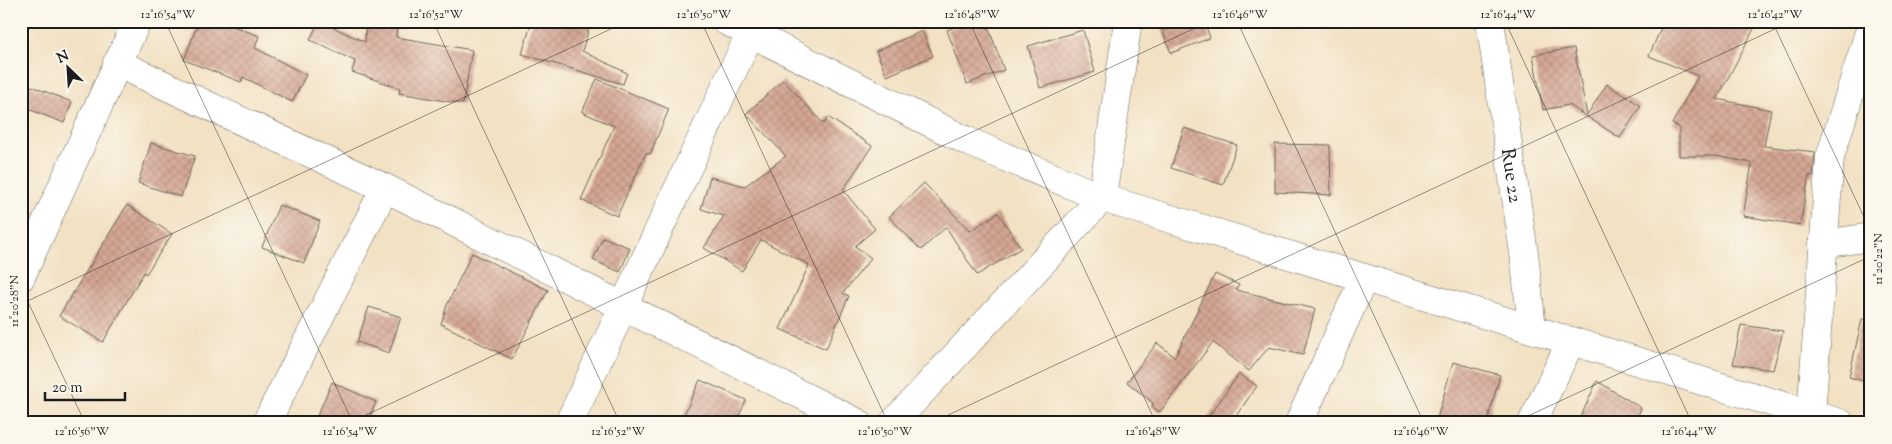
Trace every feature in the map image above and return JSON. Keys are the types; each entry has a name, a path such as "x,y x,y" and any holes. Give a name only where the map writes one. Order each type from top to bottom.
{"street":[{"path":"21,277 137,21"},
{"path":"726,21 752,27 967,141 1102,198 1840,423"},
{"path":"893,423 1102,198 1128,21"},
{"name":"Rue 22","path":"1490,21 1524,253 1532,329"},
{"path":"1810,414 1830,157 1871,26"},
{"path":"569,423 752,27"},
{"path":"117,63 385,188 858,423"},
{"path":"266,423 385,188"},
{"path":"1823,244 1871,237"},
{"path":"1299,423 1364,278"},
{"path":"1532,423 1571,341"}],"building":[{"path":"199,21 221,21 259,36 255,48 306,75 292,102 243,77 241,82 184,60"},
{"path":"319,21 365,42 366,21 397,21 396,37 472,50 463,104 399,93 400,88 352,72 355,61 310,40"},
{"path":"532,21 591,21 582,51 627,73 623,84 522,54"},
{"path":"971,21 986,21 1004,70 967,84 947,30"},
{"path":"1159,21 1204,21 1210,38 1171,53"},
{"path":"1664,21 1758,21 1717,99 1771,110 1764,146 1815,152 1813,176 1809,176 1800,225 1743,216 1752,163 1716,156 1679,156 1679,127 1672,124 1698,76 1649,56"},
{"path":"1083,30 1095,72 1040,88 1028,46"},
{"path":"922,31 933,56 887,76 876,51"},
{"path":"1574,48 1587,115 1607,84 1641,106 1620,138 1569,105 1543,110 1533,55"},
{"path":"597,79 669,109 650,154 646,153 617,216 581,200 614,126 582,112"},
{"path":"783,80 824,124 828,117 872,146 843,190 875,229 855,246 871,258 843,293 849,296 826,349 780,329 809,265 761,240 742,271 704,248 724,216 701,209 710,177 745,186 786,156 746,114"},
{"path":"21,82 72,102 64,123 21,106"},
{"path":"1184,128 1237,145 1223,185 1171,168"},
{"path":"151,143 195,156 181,197 138,183"},
{"path":"1275,144 1330,145 1331,195 1275,192"},
{"path":"924,183 970,231 998,213 1021,248 977,275 946,227 921,250 889,217"},
{"path":"127,205 172,234 146,274 144,272 103,342 59,316"},
{"path":"279,205 320,221 304,263 262,247"},
{"path":"603,237 630,248 620,272 593,260"},
{"path":"472,253 548,290 512,359 441,324 447,305"},
{"path":"1215,274 1239,285 1236,290 1315,309 1303,355 1269,347 1249,371 1213,342 1160,412 1152,407 1153,403 1127,382 1157,343 1175,357"},
{"path":"369,307 401,317 389,353 357,342"},
{"path":"1862,319 1871,320 1871,383 1849,377"},
{"path":"1741,325 1783,331 1773,370 1733,364"},
{"path":"1453,362 1500,375 1487,423 1436,423"},
{"path":"1239,374 1257,386 1231,423 1204,423"},
{"path":"700,380 746,400 736,423 680,423"},
{"path":"1597,381 1641,408 1635,423 1578,423"},
{"path":"332,382 376,402 367,423 314,423"}]}
